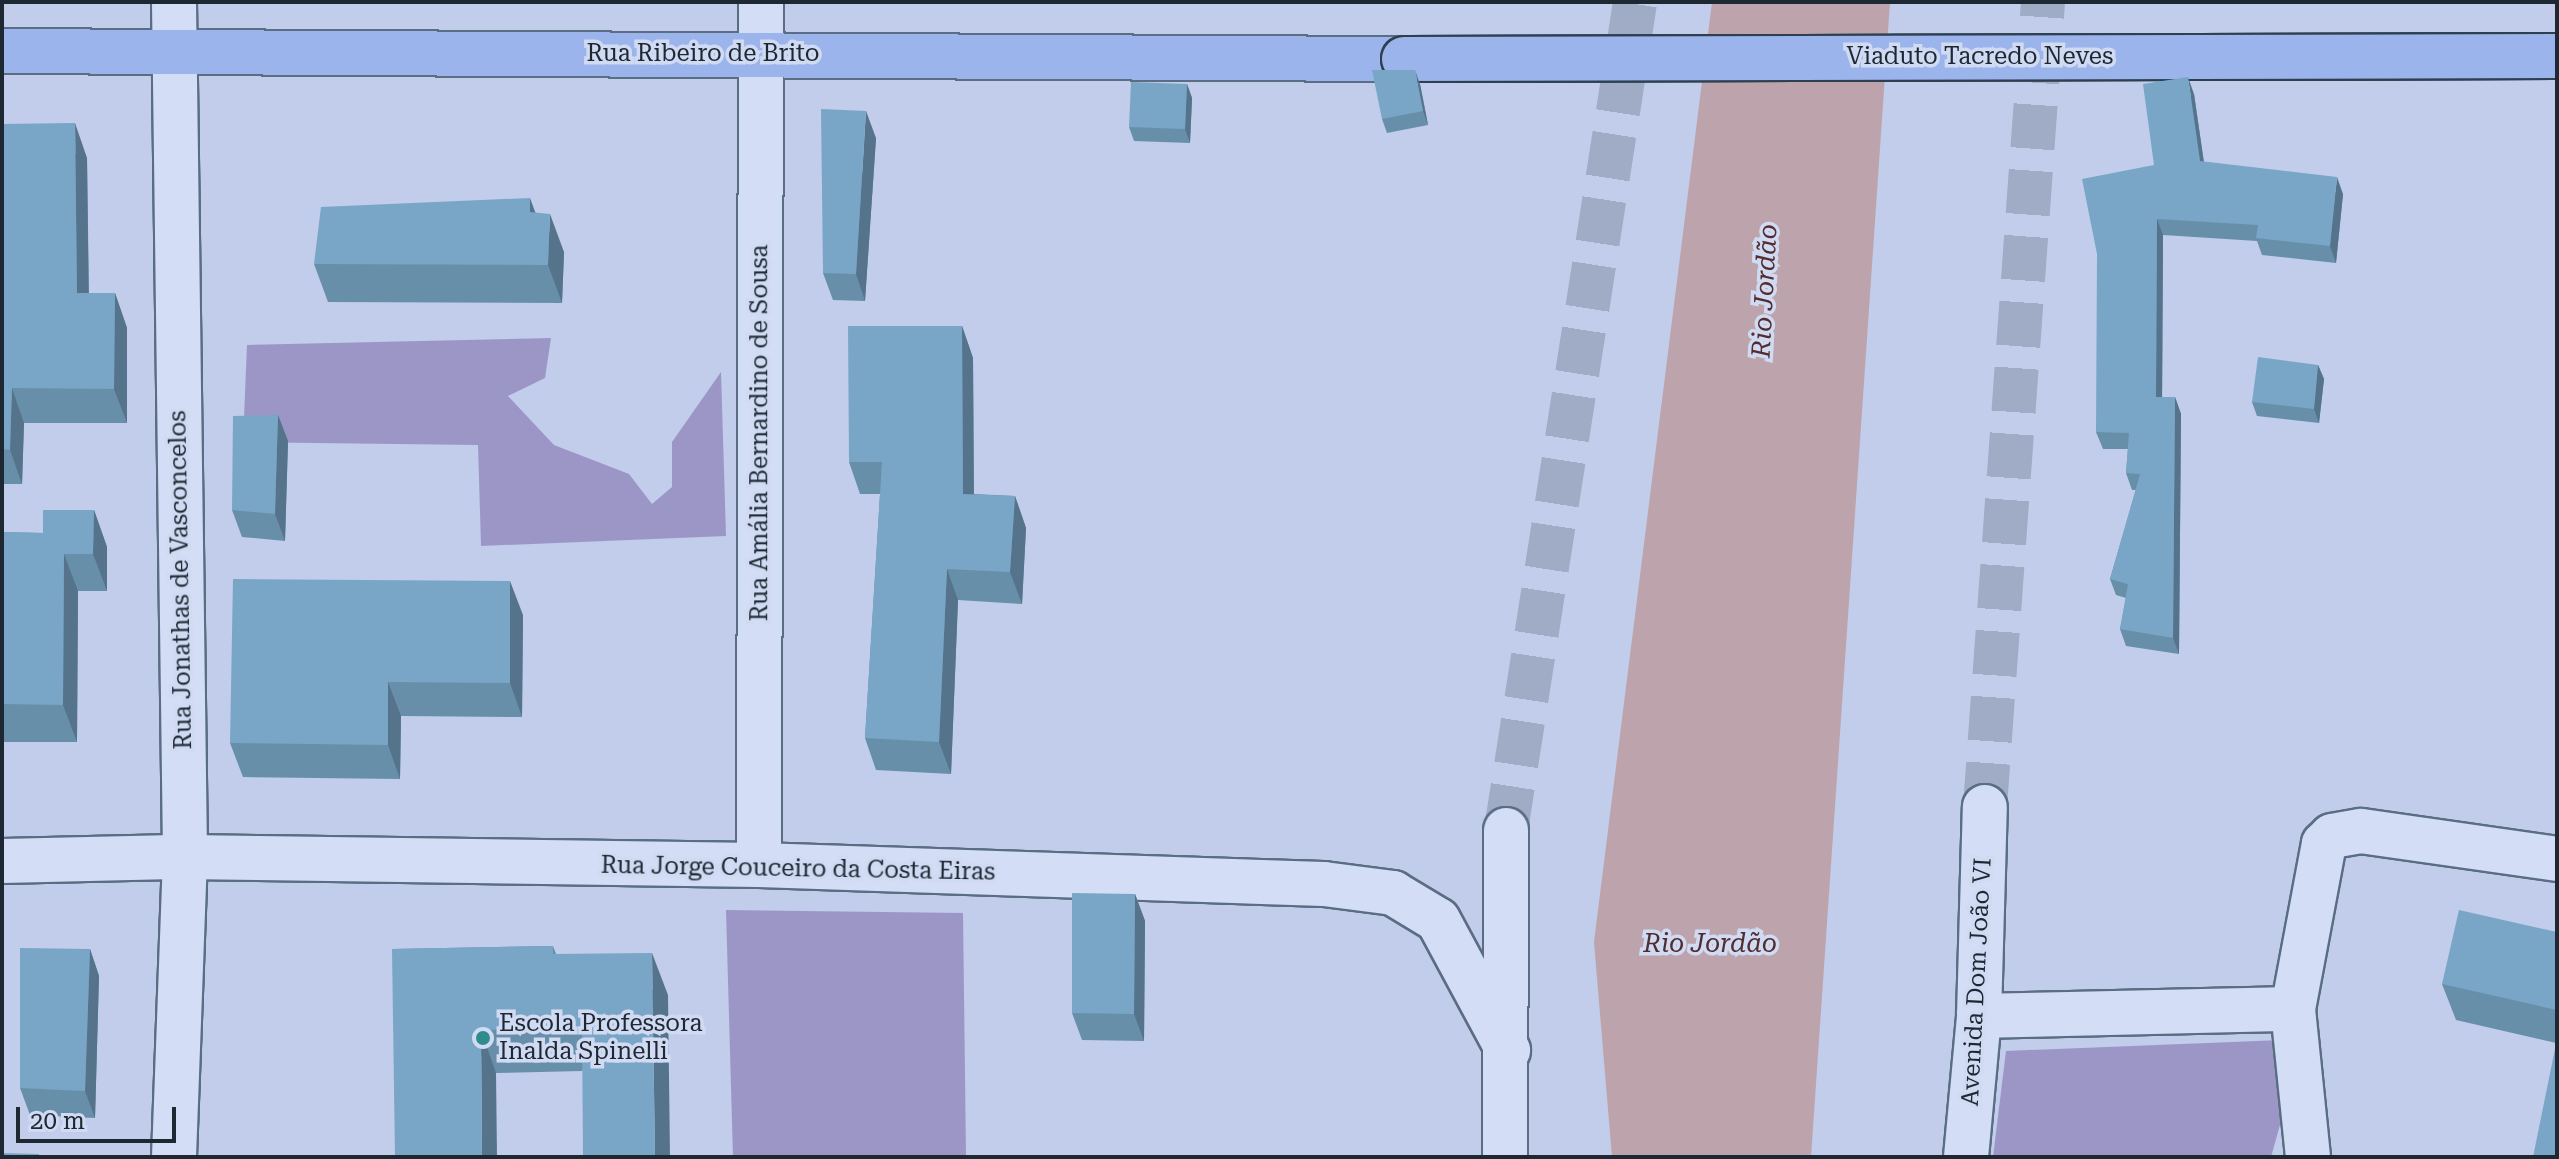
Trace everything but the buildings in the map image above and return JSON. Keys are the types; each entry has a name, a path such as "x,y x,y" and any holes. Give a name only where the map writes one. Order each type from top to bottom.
{"main road":[{"name":"Rua Ribeiro de Brito","path":"2,51 1404,59"},
{"name":"Viaduto Tacredo Neves","path":"1404,59 2557,56"}],"street":[{"name":"Rua Jonathas de Vasconcelos","path":"174,2 185,857 174,1157"},
{"name":"Rua Amália Bernardino de Sousa","path":"759,865 761,2"},
{"name":"Avenida Dom João VI","path":"1966,1157 1979,1016 1985,807"},
{"path":"1505,1157 1508,1050 1506,830"},
{"path":"2308,1157 2293,1009 2320,856 2332,836 2361,831 2557,859"},
{"name":"Rua Jorge Couceiro da Costa Eiras","path":"2,861 185,857 759,865 1324,884 1393,893 1438,920 1508,1050"},
{"path":"1979,1016 2293,1009"}],"shaded area":[{"path":"551,338 545,378 508,396 554,445 629,474 652,504 672,487 672,442 721,372 726,536 481,546 478,445 243,442 247,345"},
{"path":"726,910 963,913 966,1157 733,1157"},
{"path":"2304,1039 2271,1157 1993,1157 2006,1051"}],"water":[{"name":"Rio Jordão","path":"1712,2 1890,2 1811,1157 1612,1157 1594,942"}],"tunnel":[{"path":"1506,830 1635,2"},
{"path":"1985,807 2043,2"}],"place":[{"name":"Escola Professora Inalda Spinelli","path":"483,1038"}]}
